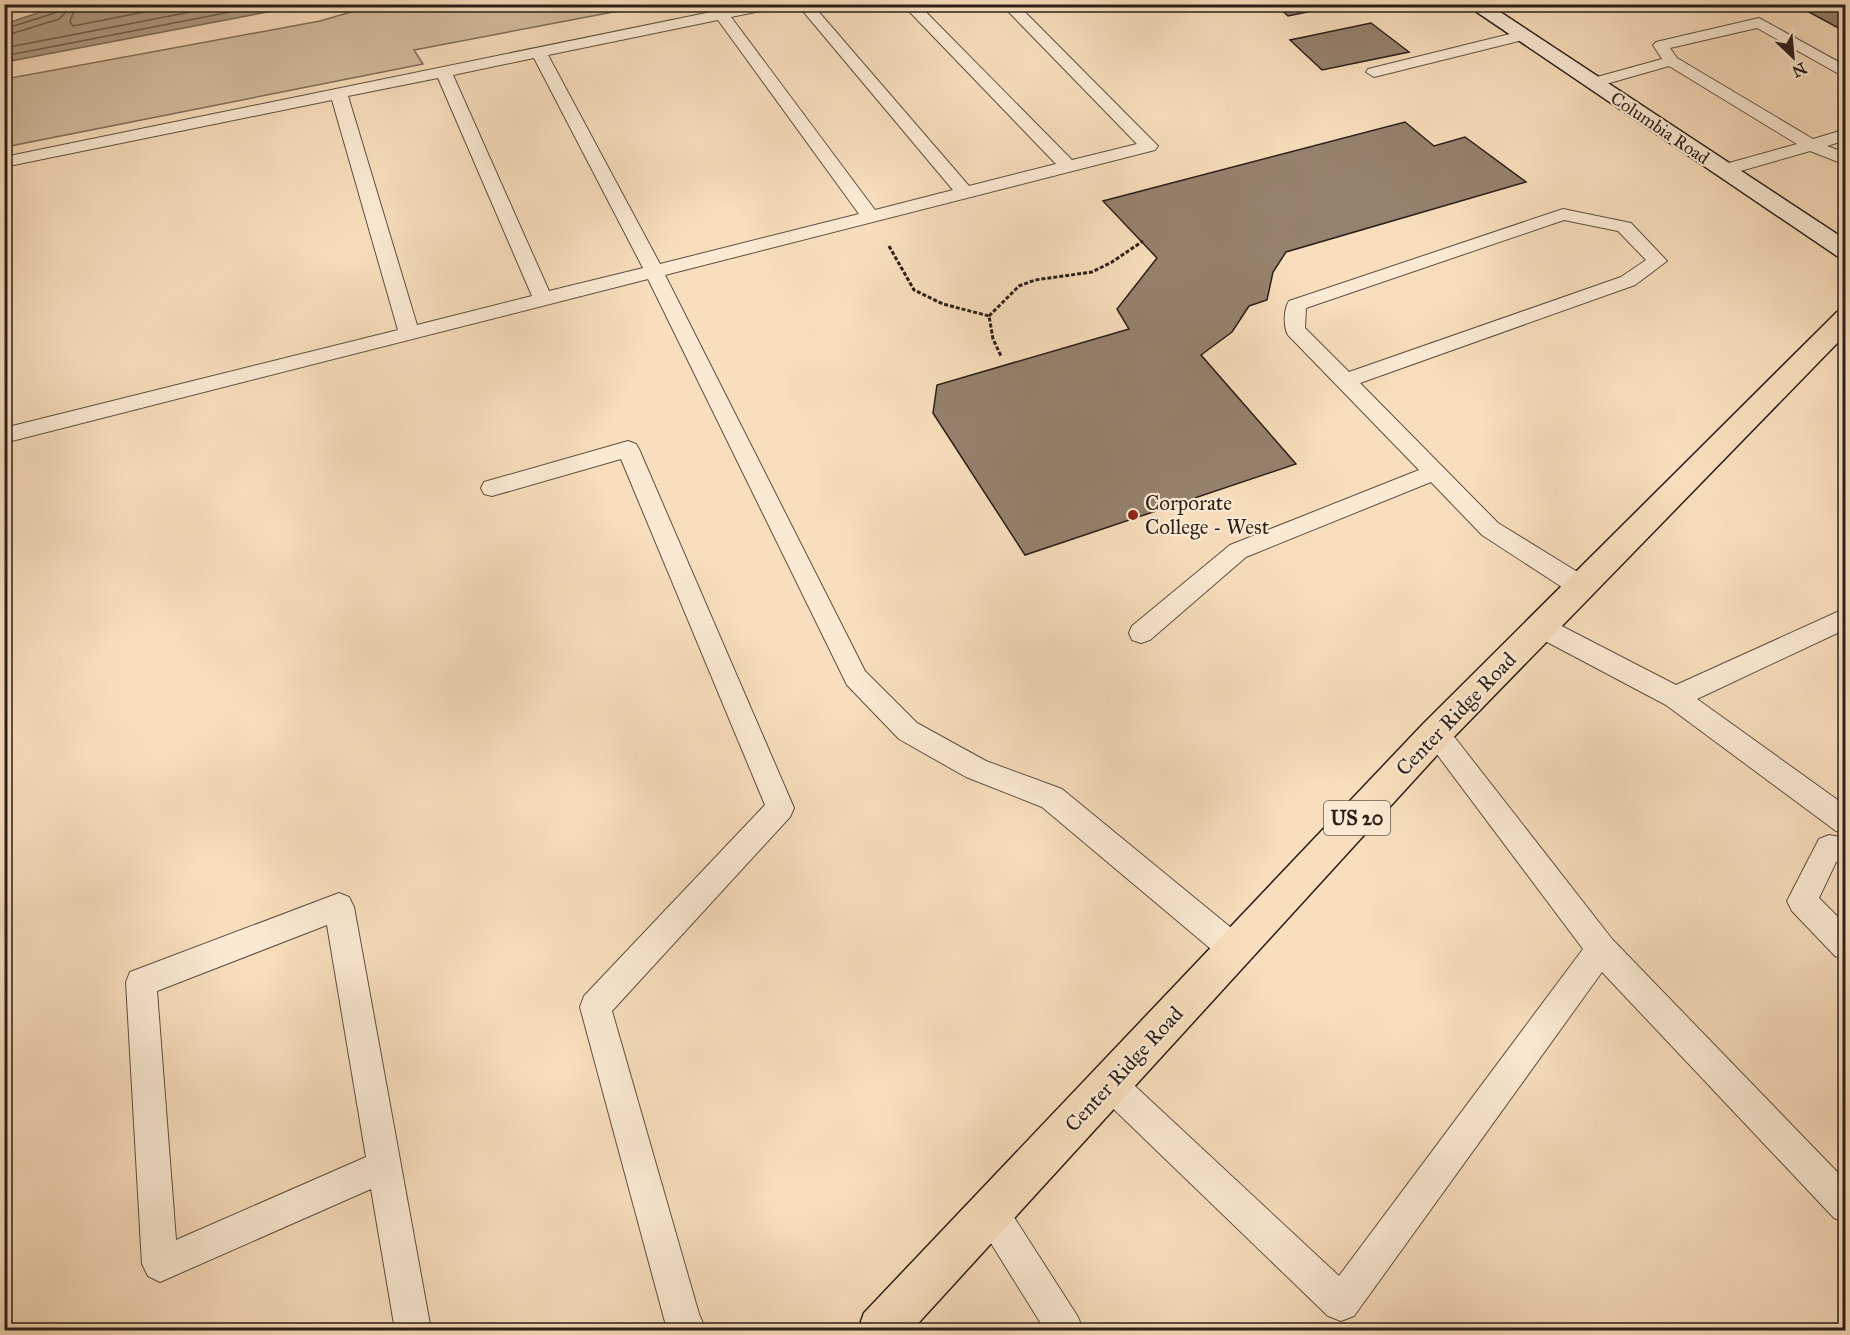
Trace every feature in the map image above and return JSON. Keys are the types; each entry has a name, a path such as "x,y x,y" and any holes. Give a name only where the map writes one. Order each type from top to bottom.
{"main road":[{"name":"Columbia Road","path":"1474,4 1845,251"},
{"name":"Center Ridge Road","path":"881,1330 1436,733 1845,318"}],"lane":[{"path":"4,162 774,4"},
{"path":"804,4 964,192"},
{"path":"909,4 1068,166"},
{"path":"4,436 1149,146 1008,4"},
{"path":"722,15 870,216"},
{"path":"1845,73 1759,23 1661,45 1671,61 1811,145 1845,160"},
{"path":"1374,72 1522,36"},
{"path":"539,53 654,271 856,678 908,731 976,769 1052,798 1235,951"},
{"path":"1592,83 1671,61"},
{"path":"444,72 543,299"},
{"path":"339,94 409,333"},
{"path":"1724,170 1845,134"},
{"path":"1345,381 1628,281 1657,261 1624,227 1563,214 1296,305 1295,330 1490,529 1580,586"},
{"path":"492,488 628,449 780,808 595,1007 683,1322 688,1330"},
{"path":"1141,633 1238,551 1435,472"},
{"path":"1675,697 1845,618"},
{"path":"1541,627 1675,697 1845,822"},
{"path":"1436,733 1601,949 1845,1206"},
{"path":"1845,851 1829,849 1802,901 1845,946"},
{"path":"383,1167 160,1264 141,982 339,907 413,1330"},
{"path":"1110,1084 1341,1303 1601,949"},
{"path":"991,1212 1065,1330"}],"path":[{"path":"884,238 914,290 943,304 989,316"},
{"path":"989,316 1019,286 1034,281 1092,272 1112,264 1125,252 1143,241"},
{"path":"989,316 993,339 1001,356"}],"shaded area":[{"path":"375,5 650,5 414,50 423,64 5,147 5,79 320,21"}],"water":[{"path":"61,5 304,5 5,62 5,24"}],"building":[{"path":"1275,4 1330,4 1332,7 1288,16"},
{"path":"1834,4 1846,4 1846,29 1842,30 1807,11"},
{"path":"1371,23 1409,52 1322,70 1290,40"},
{"name":"Corporate College - West","path":"1405,122 1434,146 1465,137 1526,182 1286,252 1273,272 1267,300 1249,306 1232,332 1201,355 1296,464 1025,555 933,413 937,385 1129,329 1117,309 1157,258 1103,201"}],"place":[{"name":"Corporate College - West","path":"1133,515"}]}
